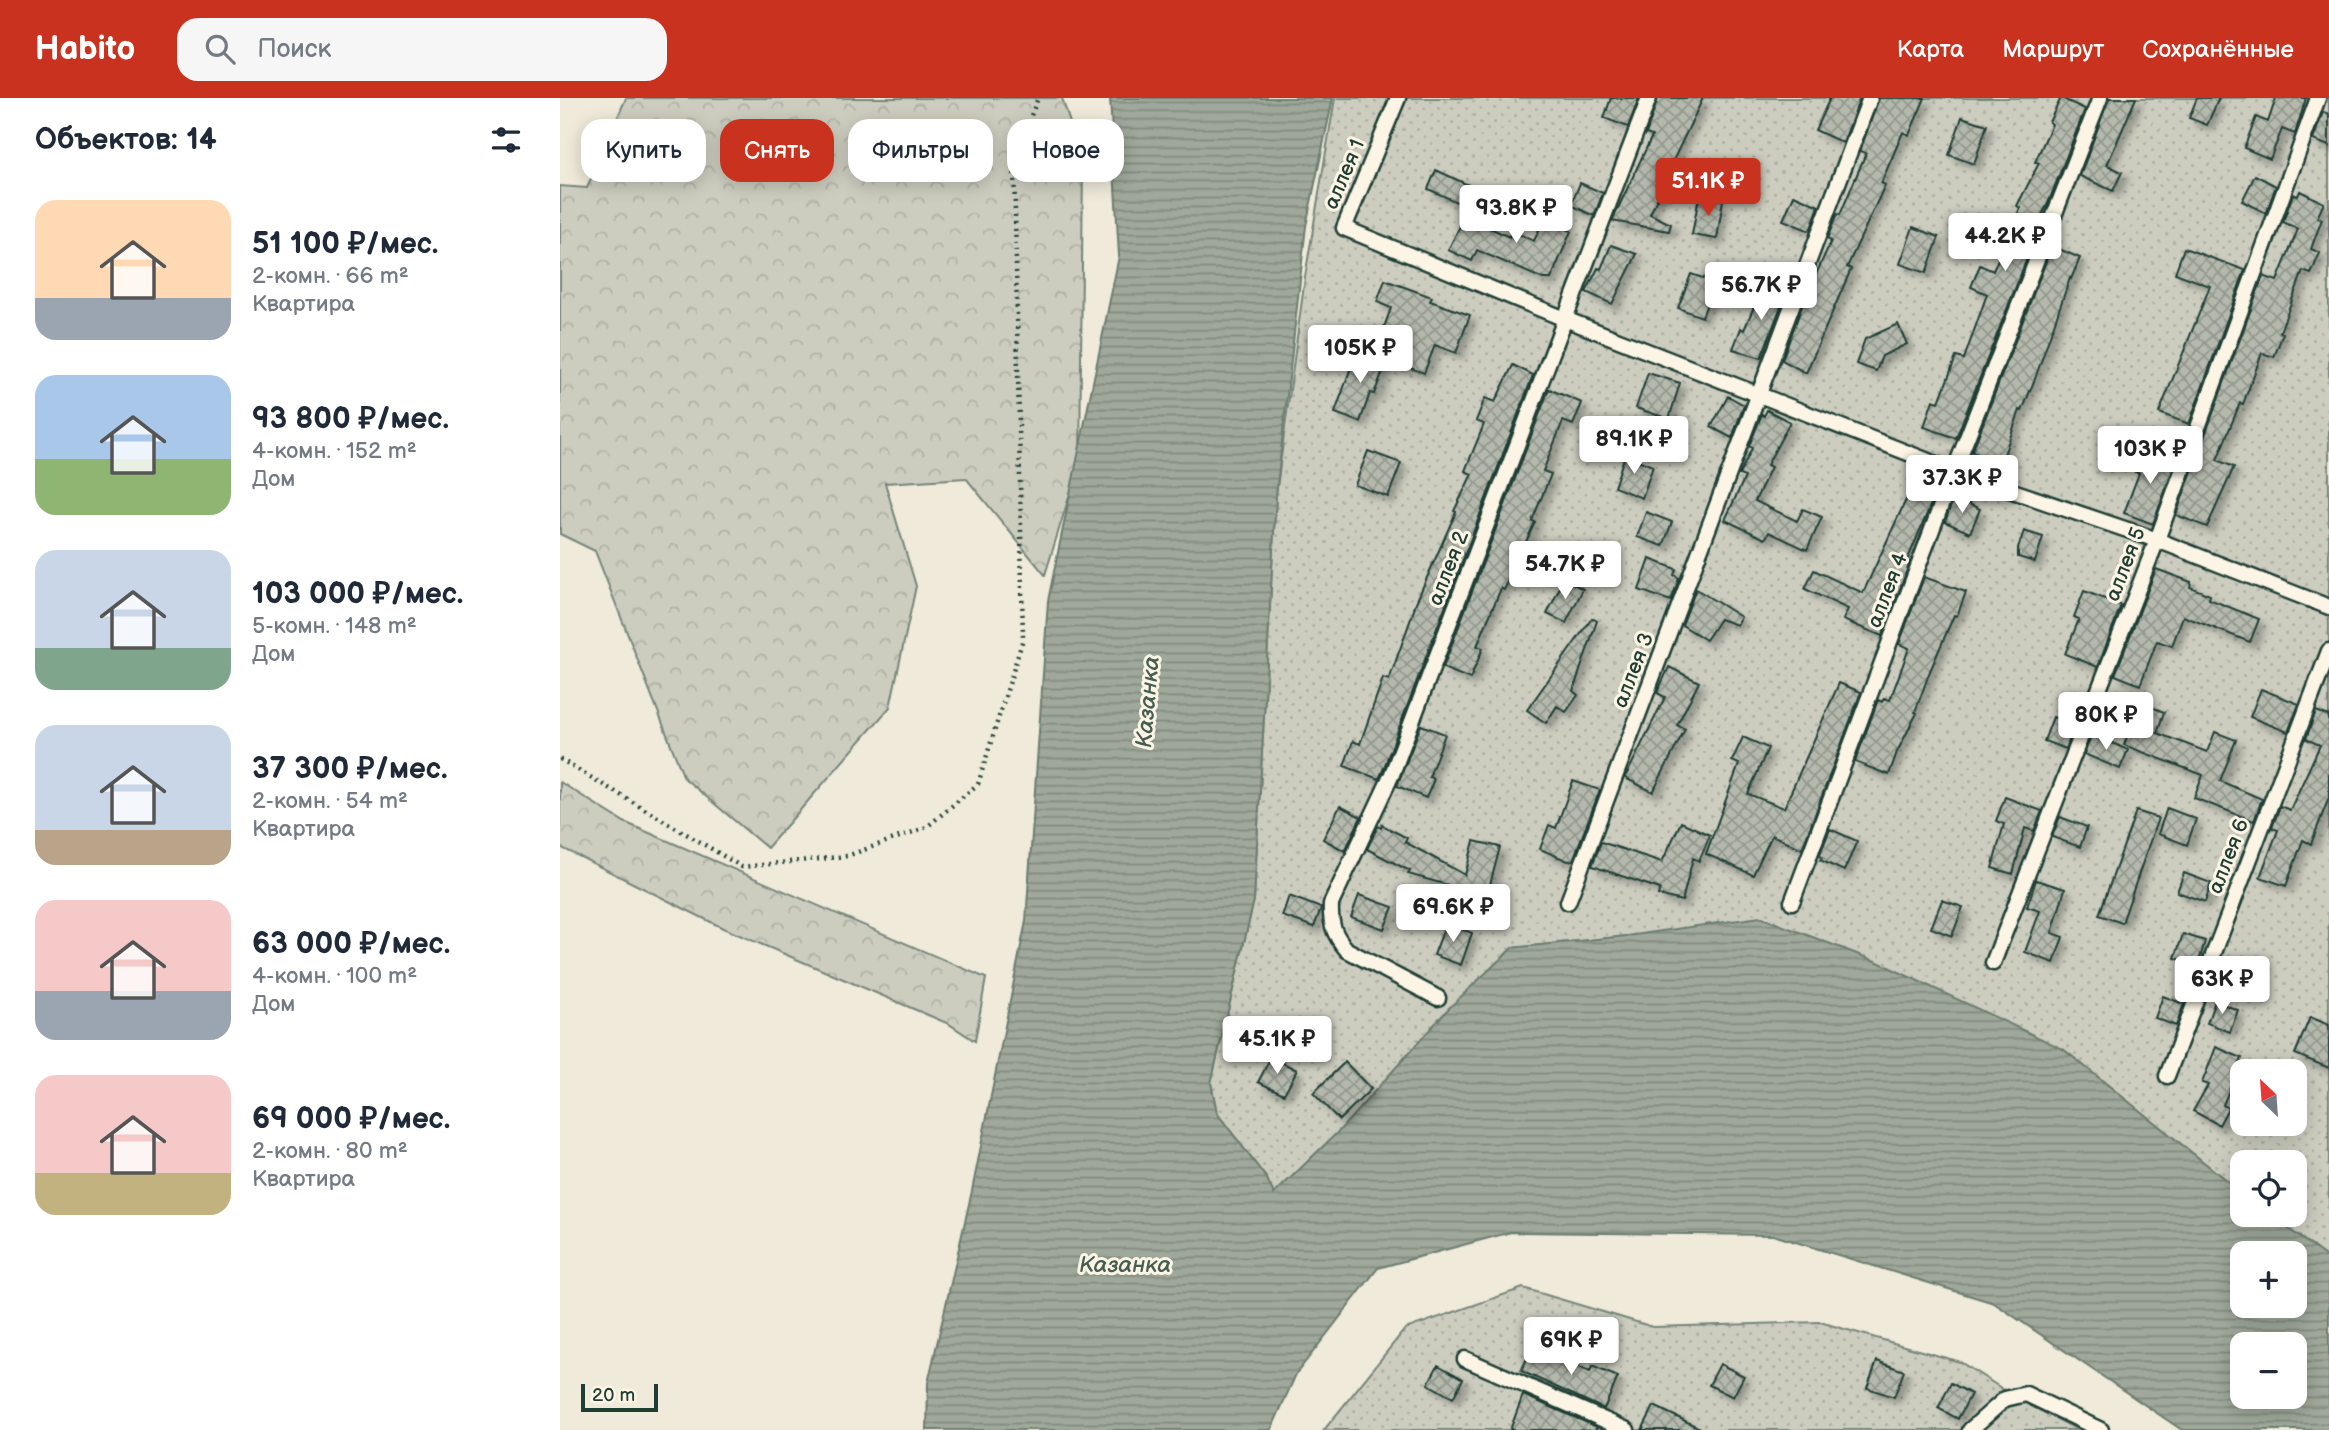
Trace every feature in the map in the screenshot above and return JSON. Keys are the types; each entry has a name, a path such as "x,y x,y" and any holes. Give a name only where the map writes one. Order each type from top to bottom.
{"lane":[{"name":"аллея 1","path":"1398,98 1344,228 1566,319"},
{"name":"аллея 2","path":"1438,998 1347,950 1333,929 1330,920 1331,904 1392,774 1649,98"},
{"name":"аллея 3","path":"1568,902 1870,98"},
{"name":"аллея 4","path":"1793,902 1954,471 2100,98"},
{"name":"аллея 5","path":"1993,963 2157,540 2318,98"},
{"path":"1566,319 1954,471 2157,540 2329,607"},
{"name":"аллея 6","path":"2167,1076 2329,651"},
{"path":"1465,1359 1626,1430"},
{"path":"1970,1430 2006,1399 2026,1394 2101,1430"}],"path":[{"path":"560,759 742,867 847,856 927,827 978,784 1023,639 1014,158 1038,98"}],"green space":[{"path":"626,98 1062,98 1069,119 1007,119 1007,182 1083,182 1080,461 1045,575 966,478 885,483 916,586 890,707 767,848 684,778 595,551 560,534 560,186 587,188 590,182 706,182 706,119 617,119"},
{"path":"1335,98 2329,98 2329,1259 2286,1227 2307,1227 2307,1150 2230,1150 2230,1183 2063,1049 1627,936 1512,948 1340,1130 1274,1195 1267,1179 1217,1113 1211,1083 1254,900 1276,495 1305,277"},
{"path":"560,782 624,822 986,978 975,1041 949,1024 723,928 560,847"},
{"path":"1523,1288 1653,1327 1820,1322 1960,1362 2020,1400 2078,1430 1324,1430 1405,1329"}],"water":[{"name":"Казанка","path":"1110,98 1333,98 1306,226 1276,495 1254,900 1211,1083 1217,1113 1267,1179 1274,1194 1340,1130 1449,1008 1512,948 1627,936 1760,917 1878,962 2063,1049 2230,1183 2230,1227 2286,1227 2305,1241 2230,1241 2230,1318 2307,1318 2307,1243 2329,1259 2329,1430 2182,1430 1994,1303 1773,1235 1511,1232 1378,1268 1296,1374 1271,1430 927,1430 928,1383 972,1191 1026,921 1048,601 1119,256 1115,182 1124,182 1124,119 1111,119"}],"building":[{"path":"1611,98 1639,98 1628,127 1604,118"},
{"path":"1658,98 1703,98 1650,214 1671,224 1669,231 1612,221 1652,136 1646,134"},
{"path":"1830,98 1860,98 1843,143 1815,130"},
{"path":"1879,98 1925,98 1909,135 1903,132 1881,183 1885,185 1847,267 1851,269 1806,373 1782,360 1804,301 1831,241 1827,239 1837,214 1840,215 1866,153 1860,151"},
{"path":"2061,98 2085,109 2049,201 2031,237 2035,238 1956,438 1924,427 1933,400 1939,402 1956,357 1964,359 1987,294 1971,287 1980,265 1993,271 2020,208 2017,206 2039,163 2035,162"},
{"path":"2109,98 2136,98 2107,165 2122,172 2113,191 2080,176"},
{"path":"2197,98 2219,98 2207,125 2189,118"},
{"path":"2276,98 2306,98 2295,134 2282,129 2270,159 2244,148 2256,117 2268,122"},
{"path":"2323,112 2329,114 2329,146 2313,140"},
{"path":"1962,117 1987,125 1974,164 1949,155"},
{"path":"1436,170 1479,190 1470,208 1428,189"},
{"path":"2255,175 2276,186 2266,213 2242,201"},
{"path":"1580,183 1603,193 1594,216 1571,205"},
{"path":"2300,191 2324,203 2317,218 2322,219 2311,249 2320,253 2311,274 2303,271 2280,332 2283,333 2274,357 2262,353 2243,404 2240,403 2217,460 2234,467 2207,527 2176,515 2263,276 2277,281 2298,229 2283,222 2293,194 2298,196"},
{"path":"1794,195 1819,206 1810,231 1783,220"},
{"path":"1699,196 1723,200 1717,239 1692,235"},
{"path":"1548,210 1567,218 1564,228 1571,231 1551,279 1543,279 1477,250 1472,261 1448,250 1465,216 1509,237 1512,231 1534,241"},
{"path":"1913,227 1939,237 1926,273 1900,264"},
{"path":"1611,245 1637,254 1612,304 1586,292 1598,268 1601,269"},
{"path":"2052,246 2080,258 2070,278 2036,376 2022,411 2020,410 2001,463 1972,452"},
{"path":"2184,248 2245,270 2189,424 2159,413 2210,286 2175,273"},
{"path":"1691,274 1715,282 1702,317 1678,308"},
{"path":"1385,280 1432,297 1430,301 1470,315 1456,353 1435,345 1424,373 1374,355 1391,308 1377,302"},
{"path":"1764,283 1786,293 1761,358 1733,349"},
{"path":"1898,324 1907,344 1882,356 1876,371 1856,364 1865,339"},
{"path":"1357,350 1387,360 1374,394 1370,393 1360,422 1335,413"},
{"path":"1513,365 1533,375 1383,770 1379,779 1344,766 1353,741 1360,744 1383,678 1389,680 1414,607 1472,474 1465,471 1484,424 1476,421 1485,398 1495,402"},
{"path":"1648,373 1680,383 1669,419 1636,408"},
{"path":"1549,389 1582,403 1573,425 1563,421 1543,471 1551,474 1532,521 1535,522 1504,590 1501,588 1477,646 1483,648 1470,679 1443,668"},
{"path":"1728,396 1744,405 1732,438 1711,427"},
{"path":"1767,410 1790,422 1767,465 1771,467 1755,501 1797,521 1803,509 1822,517 1807,550 1769,532 1765,539 1725,520 1745,477 1739,475 1752,448 1749,446 1762,414 1764,416"},
{"path":"2143,449 2176,461 2153,524 2124,513 2139,473 2135,472"},
{"path":"1368,451 1401,463 1388,497 1355,485"},
{"path":"1625,455 1653,466 1642,498 1614,487"},
{"path":"1916,478 1937,487 1937,490 1907,561 1910,562 1882,636 1843,620 1848,609 1805,589 1814,570 1863,593"},
{"path":"1954,497 1980,509 1970,533 1945,522"},
{"path":"1646,512 1672,522 1663,546 1637,537"},
{"path":"2024,531 2043,537 2035,562 2018,557"},
{"path":"1650,559 1676,569 1674,575 1679,578 1671,601 1639,590"},
{"path":"2156,569 2191,582 2190,587 2210,595 2209,599 2259,619 2250,642 2183,616 2172,646 2157,641 2140,685 2115,675"},
{"path":"1924,577 1966,592 1930,671 1915,712 1917,713 1897,752 1889,775 1855,762 1878,700 1890,700 1909,648 1899,644"},
{"path":"1564,579 1583,589 1566,623 1547,614"},
{"path":"1696,589 1741,617 1737,625 1720,619 1706,640 1682,625"},
{"path":"2084,591 2121,605 2098,667 2065,654 2079,619 2074,617"},
{"path":"1592,618 1597,621 1573,691 1578,695 1566,712 1557,706 1546,723 1527,710"},
{"path":"1669,667 1699,682 1677,725 1685,729 1653,792 1625,778 1665,697 1657,693"},
{"path":"1839,683 1861,692 1802,849 1772,835 1753,875 1706,854 1739,764 1732,761 1743,737 1768,748 1748,794 1784,808"},
{"path":"2261,689 2299,704 2288,732 2250,717"},
{"path":"2140,702 2164,712 2157,733 2207,752 2215,732 2236,740 2220,781 2262,799 2254,821 2194,798 2203,775 2124,745"},
{"path":"2316,711 2329,716 2329,797 2311,844 2303,840 2286,886 2260,877 2278,830 2272,828 2280,806 2290,810 2320,745 2306,739"},
{"path":"2053,717 2075,725 2066,749 2044,741"},
{"path":"1421,725 1445,734 1429,777 1434,779 1426,798 1397,786"},
{"path":"2092,734 2128,750 2120,769 2084,754"},
{"path":"1573,781 1600,790 1573,860 1568,861 1540,849 1549,825 1556,828"},
{"path":"2005,797 2042,811 2034,831 2025,828 2013,874 1992,868 2004,824 1996,821"},
{"path":"1340,806 1361,817 1345,851 1323,839"},
{"path":"2167,808 2196,819 2187,845 2158,834"},
{"path":"2136,811 2158,818 2122,923 2099,915"},
{"path":"2060,817 2087,827 2080,847 2052,837"},
{"path":"1681,822 1710,835 1699,861 1693,858 1682,901 1658,895 1660,889 1592,866 1601,842 1662,862"},
{"path":"1382,825 1407,838 1405,842 1465,875 1474,841 1500,847 1487,896 1408,874 1410,871 1367,849 1378,826 1381,828"},
{"path":"1830,829 1857,841 1844,871 1820,860 1822,857 1819,856"},
{"path":"2184,873 2211,883 2205,902 2177,892"},
{"path":"2036,880 2065,889 2052,933 2063,937 2054,963 2025,952 2040,911 2027,907"},
{"path":"1359,895 1393,907 1384,929 1351,917"},
{"path":"1289,896 1321,908 1314,927 1282,916"},
{"path":"1942,900 1963,907 1952,936 1931,928"},
{"path":"1446,923 1472,933 1461,965 1434,955"},
{"path":"2183,934 2205,941 2198,965 2175,958"},
{"path":"2163,996 2184,1004 2176,1026 2155,1018"},
{"path":"2215,1001 2238,1010 2230,1032 2207,1023"},
{"path":"2310,1017 2329,1025 2329,1068 2295,1054"},
{"path":"2216,1047 2242,1058 2230,1059 2230,1088 2223,1105 2228,1108 2219,1125 2193,1111 2208,1085 2202,1083"},
{"path":"1271,1057 1297,1070 1284,1094 1258,1082"},
{"path":"1345,1062 1371,1089 1339,1120 1313,1093"},
{"path":"1533,1346 1590,1372 1592,1366 1618,1377 1604,1409 1521,1371"},
{"path":"1877,1361 1904,1371 1894,1397 1867,1388"},
{"path":"1720,1364 1744,1376 1733,1397 1709,1385"},
{"path":"1438,1365 1463,1379 1453,1398 1428,1384"},
{"path":"1951,1383 1971,1394 1958,1419 1938,1408"},
{"path":"1523,1395 1597,1427 1595,1430 1510,1430"},
{"path":"1654,1406 1704,1430 1642,1430"}]}
